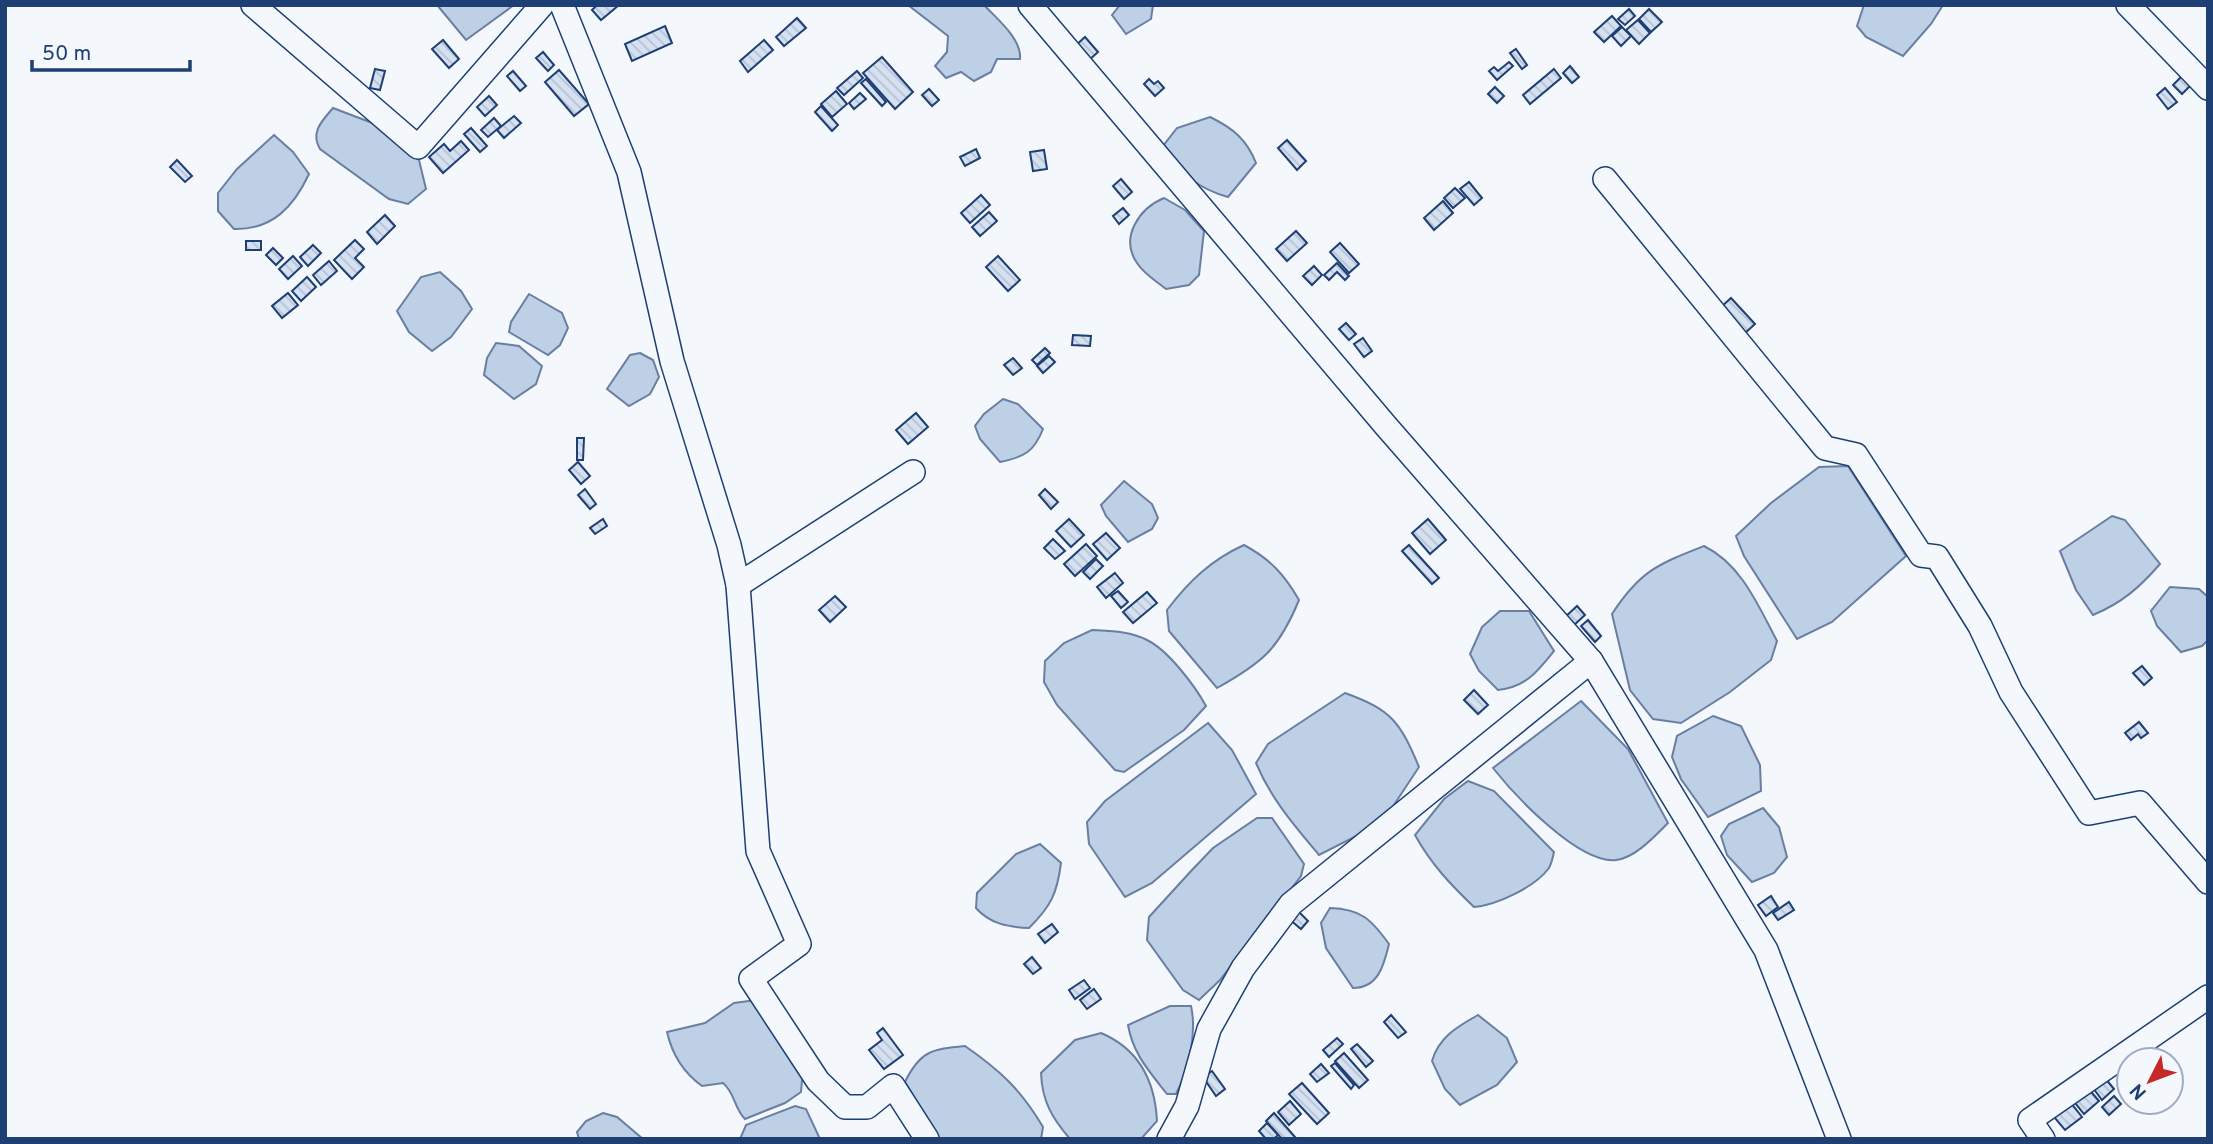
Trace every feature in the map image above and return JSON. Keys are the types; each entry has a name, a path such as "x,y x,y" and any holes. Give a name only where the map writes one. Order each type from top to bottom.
{"street":[{"path":"253,5 418,147 542,5"},
{"path":"562,5 629,172 672,361 729,545 738,585 758,850 799,944 751,979 818,1082 845,1107 867,1107 893,1086 924,1138"},
{"path":"1030,5 1368,405 1591,662 1766,950 1839,1139"},
{"path":"2128,5 2208,88"},
{"path":"1605,178 1825,448 1856,455 1922,555 1937,557 1980,626 2011,692 2089,813 2140,803 2208,882"},
{"path":"738,585 913,472"},
{"path":"1169,1139 1187,1106 1209,1029 1243,968 1290,904 1591,662"},
{"path":"2043,1139 2030,1120 2208,997"}],"water":[{"path":"437,5 514,5 466,40"},
{"path":"908,5 984,5 1013,37 1020,52 1020,59 997,59 991,72 974,81 961,72 946,78 935,66 947,52 948,36"},
{"path":"1120,5 1153,5 1151,19 1126,34 1112,15"},
{"path":"1864,5 1943,5 1931,24 1903,56 1866,37 1857,26"},
{"path":"333,108 375,124 419,160 426,189 408,204 389,199 320,149 317,132 321,122"},
{"path":"1210,117 1238,135 1256,163 1228,197 1208,190 1181,171 1163,146 1177,128"},
{"path":"274,135 293,152 309,174 289,206 280,214 260,225 234,229 218,211 218,193 237,169"},
{"path":"1164,198 1185,210 1204,231 1199,275 1189,285 1166,289 1140,267 1130,243 1131,234 1140,216"},
{"path":"440,272 461,291 472,309 451,337 432,351 409,332 397,311 421,277"},
{"path":"529,294 562,313 568,328 560,345 548,355 509,332 511,322"},
{"path":"496,343 519,346 542,366 536,384 514,399 484,375 487,358"},
{"path":"640,353 653,360 659,377 650,394 629,406 607,389 630,355"},
{"path":"1003,399 1018,404 1043,429 1036,443 1027,452 1000,462 980,439 975,426 984,414"},
{"path":"1848,466 1906,556 1832,622 1797,639 1744,556 1736,536 1771,503 1819,467"},
{"path":"1124,481 1152,504 1158,518 1152,529 1128,542 1106,516 1101,505"},
{"path":"2112,516 2125,520 2160,564 2130,594 2093,615 2076,590 2060,551"},
{"path":"1244,545 1276,568 1299,600 1284,631 1267,653 1246,671 1217,688 1169,631 1167,610 1201,572"},
{"path":"1704,546 1728,563 1738,574 1777,641 1771,660 1730,692 1681,723 1653,719 1630,690 1612,614 1641,578 1662,564"},
{"path":"2170,587 2199,589 2208,597 2208,640 2202,646 2181,652 2157,626 2151,611"},
{"path":"1500,611 1529,611 1554,651 1524,682 1498,690 1479,671 1470,654 1482,627"},
{"path":"1092,630 1127,633 1155,645 1180,669 1206,706 1184,730 1124,772 1115,770 1057,705 1044,682 1045,661 1064,643"},
{"path":"1345,693 1374,705 1400,728 1419,767 1382,823 1319,855 1276,800 1256,763 1268,744"},
{"path":"1581,701 1628,749 1668,823 1644,846 1616,860 1601,858 1567,840 1516,795 1493,768"},
{"path":"1713,716 1741,726 1760,765 1761,791 1708,817 1681,779 1672,757 1677,736"},
{"path":"1208,723 1232,750 1256,794 1152,883 1125,897 1089,844 1087,822 1105,801"},
{"path":"1468,781 1494,791 1554,852 1549,868 1535,882 1504,899 1474,907 1442,873 1415,835 1444,799"},
{"path":"1763,808 1779,827 1787,857 1774,873 1752,882 1727,855 1721,836 1729,824"},
{"path":"1257,818 1272,818 1304,864 1301,876 1220,980 1199,1000 1183,990 1147,940 1149,917 1213,848"},
{"path":"1040,844 1061,863 1055,891 1043,913 1029,928 1000,924 987,918 976,908 977,893 1016,854"},
{"path":"1330,908 1358,913 1377,928 1389,944 1379,974 1369,984 1353,988 1326,948 1321,923"},
{"path":"756,1000 803,1068 801,1092 785,1103 745,1119 723,1083 702,1086 684,1069 672,1048 667,1032 705,1023 734,1003"},
{"path":"1170,1006 1191,1006 1193,1017 1191,1051 1176,1094 1167,1094 1148,1070 1134,1045 1128,1025"},
{"path":"1478,1015 1507,1038 1517,1062 1497,1085 1460,1105 1445,1089 1432,1061 1444,1039"},
{"path":"1101,1033 1126,1048 1135,1058 1153,1093 1157,1121 1141,1139 1070,1139 1058,1124 1046,1101 1041,1073 1075,1040"},
{"path":"965,1046 1000,1073 1027,1102 1043,1127 1041,1139 940,1139 905,1082 916,1064 928,1053"},
{"path":"795,1106 806,1109 820,1139 740,1139 746,1125"},
{"path":"603,1113 617,1117 643,1139 579,1139 577,1132 586,1121"}],"building":[{"path":"597,5 619,5 601,20 592,10"},
{"path":"1629,9 1635,16 1625,25 1618,19"},
{"path":"1649,9 1662,22 1651,32 1639,19"},
{"path":"1612,16 1621,26 1604,42 1594,32"},
{"path":"797,18 806,28 784,46 776,37"},
{"path":"1638,20 1650,33 1639,44 1626,30"},
{"path":"665,26 672,43 632,61 625,44"},
{"path":"1622,27 1631,36 1621,46 1612,36"},
{"path":"1085,37 1098,52 1087,62 1074,47"},
{"path":"443,40 459,59 449,68 432,49"},
{"path":"764,40 773,50 748,72 740,61"},
{"path":"1516,49 1527,65 1522,69 1510,53"},
{"path":"543,52 554,65 548,71 536,58"},
{"path":"882,57 913,92 895,109 863,73"},
{"path":"1509,62 1513,66 1497,80 1489,71 1494,67 1498,71"},
{"path":"1570,66 1579,77 1572,83 1563,73"},
{"path":"375,69 385,71 380,90 370,88"},
{"path":"1554,69 1561,78 1530,104 1523,95"},
{"path":"559,70 589,104 574,116 545,82"},
{"path":"513,71 526,86 520,91 507,76"},
{"path":"857,71 863,78 844,95 837,88"},
{"path":"2183,75 2192,84 2182,94 2173,85"},
{"path":"866,79 886,102 882,106 861,83"},
{"path":"1149,79 1154,84 1158,81 1164,88 1155,96 1144,84"},
{"path":"1495,87 1504,96 1497,103 1488,94"},
{"path":"2165,88 2177,102 2168,109 2157,95"},
{"path":"929,89 939,100 932,106 922,95"},
{"path":"836,91 847,104 832,117 821,104"},
{"path":"860,93 866,99 854,109 849,103"},
{"path":"489,96 497,105 485,116 477,107"},
{"path":"821,106 838,125 832,131 815,112"},
{"path":"514,116 521,123 504,138 497,130"},
{"path":"494,118 501,126 488,137 481,130"},
{"path":"471,128 487,146 480,152 464,134"},
{"path":"1287,140 1306,161 1297,170 1278,148"},
{"path":"461,141 469,150 443,173 429,157 444,144 450,151"},
{"path":"976,149 980,158 965,166 960,157"},
{"path":"1044,150 1047,169 1033,171 1030,152"},
{"path":"177,160 192,176 185,182 170,167"},
{"path":"1121,179 1132,192 1124,199 1113,186"},
{"path":"1469,182 1482,198 1474,205 1460,189"},
{"path":"1455,188 1465,198 1453,208 1444,198"},
{"path":"981,195 990,205 970,223 961,213"},
{"path":"1443,201 1453,213 1434,230 1424,218"},
{"path":"1123,208 1129,215 1119,224 1113,216"},
{"path":"989,212 997,221 980,236 972,227"},
{"path":"385,215 395,226 377,244 367,232"},
{"path":"1296,231 1307,243 1287,261 1276,249"},
{"path":"355,240 364,249 355,258 364,267 352,279 334,260"},
{"path":"246,241 261,241 261,250 246,250"},
{"path":"1340,243 1359,264 1349,273 1330,252"},
{"path":"313,245 321,253 308,266 300,257"},
{"path":"273,248 283,258 276,265 266,255"},
{"path":"293,256 302,266 288,279 279,269"},
{"path":"998,256 1020,280 1008,291 986,267"},
{"path":"329,261 337,271 321,285 313,275"},
{"path":"1337,263 1349,276 1345,280 1337,272 1329,280 1324,275"},
{"path":"1314,266 1322,275 1312,285 1303,276"},
{"path":"307,277 316,287 301,301 292,291"},
{"path":"288,293 298,305 282,318 272,306"},
{"path":"1731,298 1755,324 1744,334 1721,307"},
{"path":"1346,323 1356,334 1349,340 1339,329"},
{"path":"1073,335 1091,336 1090,346 1072,345"},
{"path":"1363,338 1372,351 1364,357 1354,344"},
{"path":"1045,348 1050,353 1037,365 1032,360"},
{"path":"1049,356 1055,362 1043,373 1037,366"},
{"path":"1013,358 1022,368 1013,375 1004,365"},
{"path":"916,413 928,427 908,444 896,430"},
{"path":"577,438 584,438 583,460 577,460"},
{"path":"578,462 590,476 581,484 569,470"},
{"path":"585,489 596,504 590,509 578,495"},
{"path":"1045,489 1058,502 1051,509 1039,495"},
{"path":"603,519 607,526 595,534 590,528"},
{"path":"1069,519 1084,535 1071,547 1056,531"},
{"path":"1428,519 1446,540 1430,554 1412,533"},
{"path":"1106,533 1120,548 1107,560 1093,544"},
{"path":"1053,539 1065,551 1055,559 1044,548"},
{"path":"1086,544 1097,556 1075,576 1064,564"},
{"path":"1409,545 1439,578 1432,584 1402,551"},
{"path":"1096,559 1103,566 1090,579 1083,572"},
{"path":"1115,573 1123,583 1106,598 1097,587"},
{"path":"1118,591 1128,602 1121,608 1111,596"},
{"path":"1147,592 1157,603 1133,623 1123,612"},
{"path":"835,596 846,607 830,622 819,610"},
{"path":"1577,606 1585,615 1572,627 1564,618"},
{"path":"1588,620 1601,636 1595,642 1581,626"},
{"path":"2142,666 2152,678 2144,685 2133,673"},
{"path":"1474,690 1488,705 1478,714 1464,700"},
{"path":"2139,722 2148,733 2141,738 2138,734 2131,740 2125,733"},
{"path":"1771,896 1778,907 1766,916 1758,905"},
{"path":"1789,902 1794,910 1778,920 1773,913"},
{"path":"1297,910 1308,921 1301,929 1289,919"},
{"path":"1052,924 1058,932 1045,943 1038,934"},
{"path":"1032,957 1041,968 1033,974 1024,964"},
{"path":"1084,980 1090,988 1075,999 1069,990"},
{"path":"1094,989 1101,999 1087,1009 1080,1000"},
{"path":"1391,1015 1406,1032 1398,1038 1384,1022"},
{"path":"883,1028 903,1055 884,1069 869,1050 882,1040 877,1033"},
{"path":"1337,1038 1343,1044 1329,1057 1323,1050"},
{"path":"1357,1044 1373,1061 1366,1067 1351,1049"},
{"path":"1344,1053 1368,1080 1359,1088 1335,1061"},
{"path":"1335,1063 1354,1085 1351,1089 1331,1066"},
{"path":"1321,1064 1329,1073 1317,1082 1310,1074"},
{"path":"1212,1071 1225,1089 1216,1096 1203,1077"},
{"path":"2105,1078 2114,1089 2102,1100 2093,1088"},
{"path":"1302,1083 1329,1113 1317,1124 1289,1094"},
{"path":"2086,1086 2099,1101 2084,1114 2072,1099"},
{"path":"2115,1097 2115,1110 2109,1115 2102,1107"},
{"path":"1290,1101 1301,1114 1289,1125 1278,1112"},
{"path":"2071,1103 2082,1117 2065,1130 2054,1117"},
{"path":"1274,1113 1295,1137 1293,1139 1282,1139 1266,1121"},
{"path":"1267,1123 1278,1135 1274,1139 1266,1139 1259,1131"}]}
